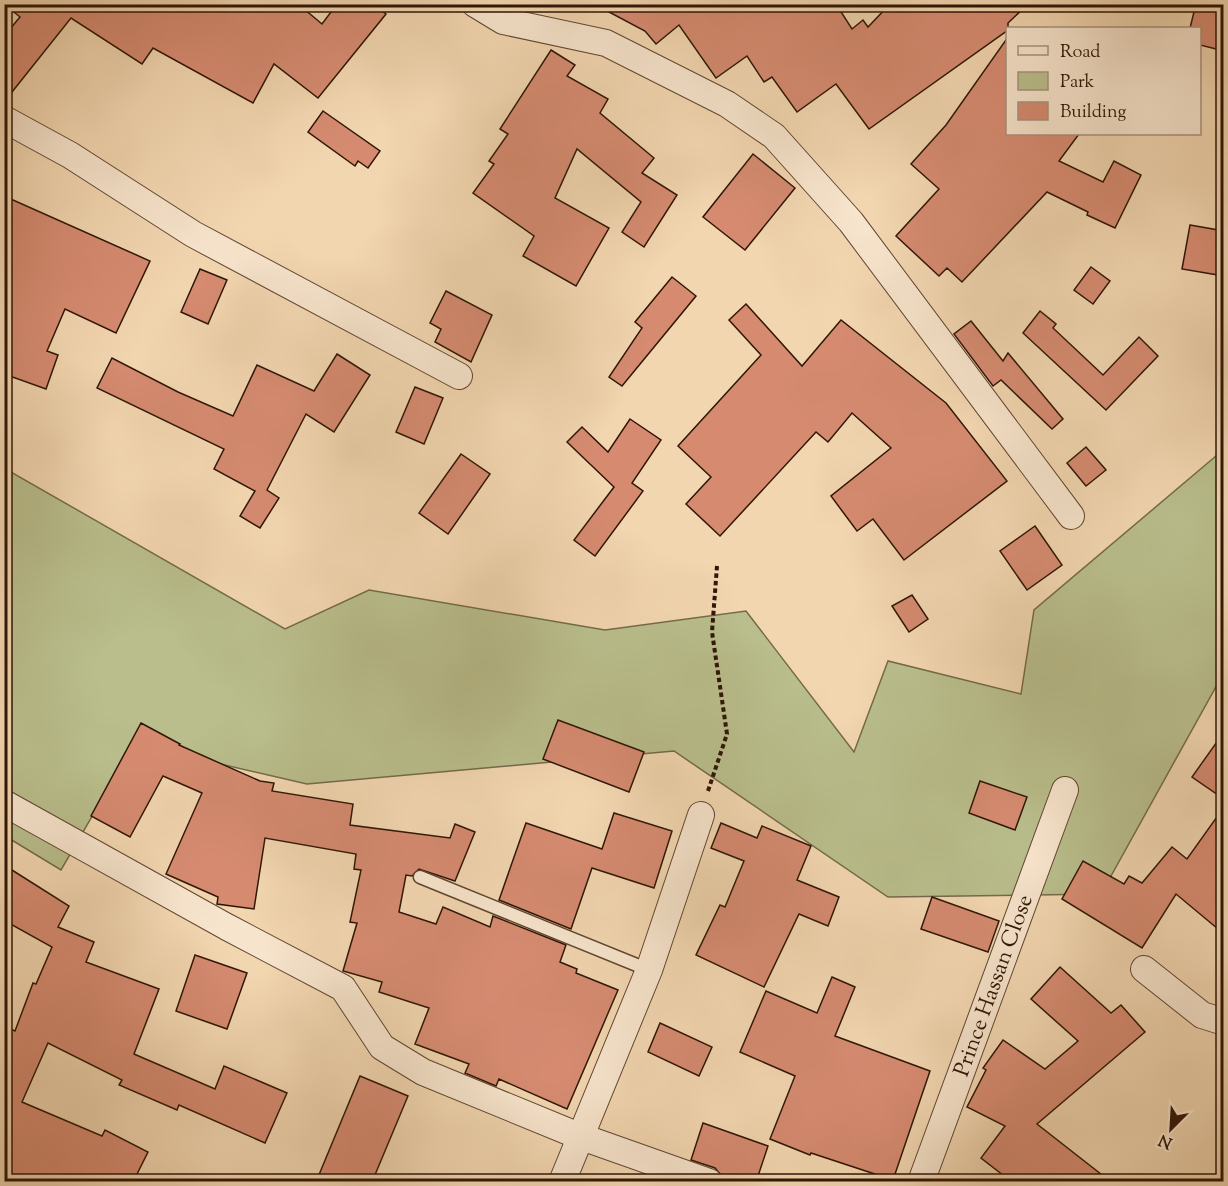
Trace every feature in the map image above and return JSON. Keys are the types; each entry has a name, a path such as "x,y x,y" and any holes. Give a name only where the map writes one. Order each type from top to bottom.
{"street":[{"path":"475,4 512,13 606,43 727,104 774,136 851,222 1071,516"},
{"path":"4,119 70,155 193,234 459,376"},
{"name":"Prince Hassan Close","path":"921,1182 1065,790"},
{"path":"4,803 227,927 343,988 382,1047 423,1072 579,1136 709,1182"},
{"path":"562,1182 649,970 701,815"},
{"path":"1144,969 1202,1015 1224,1022"}],"lane":[{"path":"420,877 649,970"}],"path":[{"path":"701,815 727,734 712,632 717,566"}],"green space":[{"path":"1223,450 1223,674 1101,894 888,897 674,751 307,784 134,744 61,870 5,836 4,468 285,629 369,590 605,630 746,611 854,752 888,661 1021,694 1034,610"}],"building":[{"path":"4,4 298,4 322,24 337,4 374,4 386,14 318,98 274,64 253,103 153,48 142,64 71,18 4,102 4,36 20,17"},
{"path":"594,4 836,4 852,29 863,20 868,27 890,4 1028,4 1008,23 1006,31 869,129 836,84 797,112 772,77 764,82 747,56 716,78 679,25 656,44 645,31"},
{"path":"1196,4 1224,4 1224,51 1201,45 1201,27 1190,27"},
{"path":"1006,40 1006,135 1078,135 1059,161 1103,182 1114,161 1141,175 1115,228 1047,192 962,282 947,268 939,276 896,236 939,189 911,164 946,125"},
{"path":"551,50 575,65 567,76 608,99 600,113 654,158 642,173 677,195 644,247 622,232 641,202 577,149 555,198 609,228 576,286 523,256 534,236 473,193 494,164 489,161 508,134 500,129"},
{"path":"323,111 380,151 368,168 358,161 355,166 308,132"},
{"path":"753,154 795,188 745,250 703,217"},
{"path":"4,196 150,261 116,333 65,309 47,351 58,355 46,389 4,374"},
{"path":"1190,225 1224,231 1224,276 1182,269"},
{"path":"1091,267 1110,281 1093,304 1074,290"},
{"path":"200,269 227,280 208,324 181,312"},
{"path":"672,277 696,296 622,386 609,377 642,328 635,322"},
{"path":"446,291 492,315 471,362 435,342 441,329 430,323"},
{"path":"746,304 802,366 841,320 946,403 1007,481 904,560 873,519 857,531 831,496 891,448 852,413 828,442 816,432 720,536 686,504 711,477 678,446 761,355 729,320"},
{"path":"1040,311 1056,324 1053,328 1103,375 1139,337 1158,356 1106,410 1023,333"},
{"path":"971,321 1003,361 1008,353 1063,419 1052,429 1001,380 993,386 954,334"},
{"path":"337,354 370,375 334,432 306,414 267,490 279,498 260,528 240,516 255,491 214,469 224,449 97,388 112,358 178,392 233,416 257,365 314,391"},
{"path":"415,387 443,398 424,444 396,432"},
{"path":"630,419 661,440 632,483 643,491 595,556 574,540 614,487 567,442 582,427 608,452"},
{"path":"1086,447 1106,470 1086,486 1067,463"},
{"path":"461,454 490,474 448,534 419,513"},
{"path":"1035,526 1062,565 1027,590 1000,551"},
{"path":"912,595 928,619 909,632 892,606"},
{"path":"558,720 644,752 629,792 543,759"},
{"path":"141,723 179,745 260,781 274,783 272,791 353,804 350,825 450,838 455,824 475,832 455,881 419,869 412,876 406,875 399,912 436,924 443,907 490,927 493,916 566,945 560,962 577,969 576,973 618,990 567,1109 499,1079 496,1086 465,1073 469,1064 415,1044 429,1008 379,992 382,982 343,971 357,923 350,922 361,870 354,869 356,854 265,838 254,909 217,904 218,897 166,874 202,793 163,776 130,837 91,816"},
{"path":"1224,732 1224,799 1192,777"},
{"path":"980,781 1027,797 1015,830 969,813"},
{"path":"1224,807 1224,934 1176,894 1142,948 1062,899 1083,861 1124,884 1129,876 1142,883 1172,847 1187,859"},
{"path":"614,813 672,831 654,888 592,868 571,929 499,900 526,823 602,849"},
{"path":"721,823 757,838 762,826 811,846 797,880 839,897 828,926 799,914 764,987 696,955 720,905 725,907 744,861 711,848"},
{"path":"4,865 69,906 58,927 94,942 86,962 159,989 134,1054 215,1089 224,1066 287,1093 265,1143 179,1105 177,1110 119,1085 122,1080 48,1043 22,1102 102,1136 105,1130 148,1152 133,1182 27,1182 4,1172 4,1026 15,1031 33,983 36,984 52,947 5,921 7,917 4,915"},
{"path":"932,897 999,921 988,952 921,929"},
{"path":"195,955 247,973 227,1029 176,1011"},
{"path":"1060,967 1111,1013 1121,1005 1145,1032 1037,1124 1111,1182 1012,1182 981,1158 1005,1126 967,1107 986,1070 983,1068 1003,1040 1045,1069 1078,1041 1031,999"},
{"path":"832,977 855,987 835,1036 930,1071 893,1180 811,1153 810,1155 770,1139 795,1076 740,1052 766,991 817,1013"},
{"path":"660,1023 712,1047 699,1076 648,1052"},
{"path":"360,1076 408,1096 372,1182 316,1182"},
{"path":"703,1123 768,1146 756,1182 731,1182 724,1179 715,1168 691,1160"}]}
